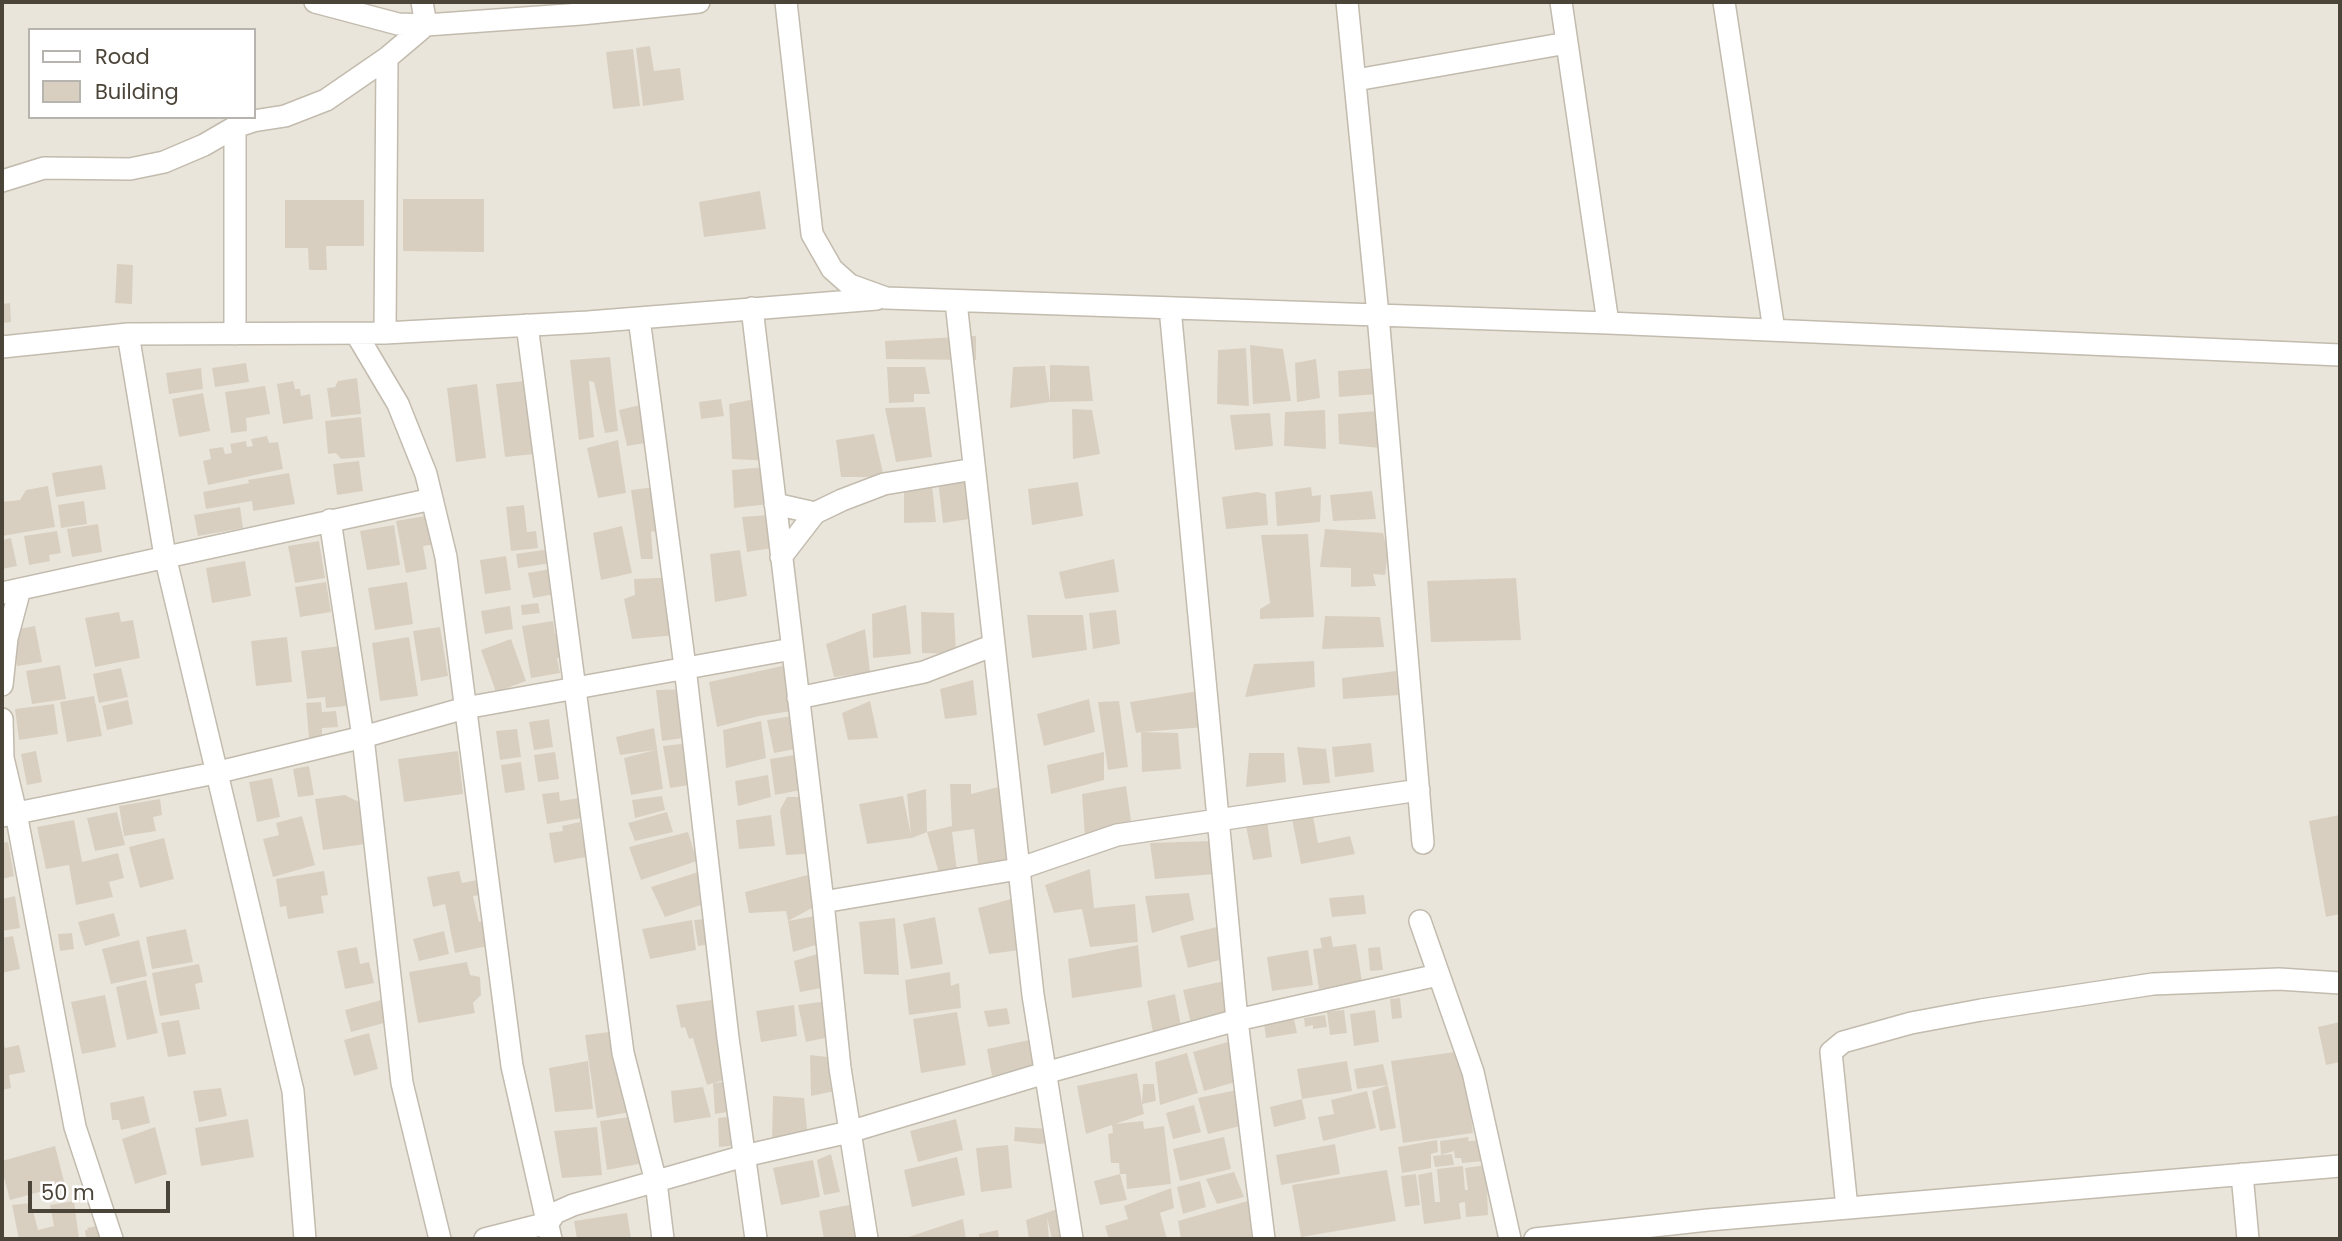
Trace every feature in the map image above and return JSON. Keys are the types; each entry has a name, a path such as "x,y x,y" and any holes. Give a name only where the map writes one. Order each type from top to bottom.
{"street":[{"path":"315,2 398,24 426,25 537,10 699,2"},
{"path":"422,2 426,25"},
{"path":"786,2 812,234 832,269 850,285 886,298"},
{"path":"1347,2 1378,315 1423,843"},
{"path":"1561,2 1608,323"},
{"path":"1724,2 1774,330"},
{"path":"2,181 44,168 131,169 164,162 204,145 235,127 253,121 285,117 326,100 387,58 426,25"},
{"path":"1356,80 1567,43"},
{"path":"385,333 387,58"},
{"path":"234,334 235,127"},
{"path":"2,347 128,334 357,335 527,326 886,298 1608,323 2340,355"},
{"path":"956,302 1018,869 1045,1073 1072,1239"},
{"path":"752,308 849,1132 867,1239"},
{"path":"1170,309 1237,1020 1264,1239"},
{"path":"639,318 685,667 728,1038 756,1239"},
{"path":"527,326 623,1053 656,1182 663,1239"},
{"path":"128,334 164,556 293,1091 305,1239"},
{"path":"357,335 398,404 426,474 446,557 512,1066 550,1231"},
{"path":"781,557 816,513 842,500 884,484 975,469"},
{"path":"2,685 11,591 432,499"},
{"path":"775,504 816,513"},
{"path":"330,520 363,737 402,1083 440,1239"},
{"path":"798,698 924,672 994,645"},
{"path":"9,814 215,773 363,737 465,708 792,649"},
{"path":"2,719 9,814 75,1127 112,1239"},
{"path":"823,902 1018,869 1117,835 1419,790"},
{"path":"1420,921 1473,1072 1510,1239"},
{"path":"550,1231 555,1213 573,1205 744,1156 849,1132 1045,1073 1237,1020 1438,975"},
{"path":"1847,1208 1832,1052 1843,1042 1911,1023 2153,984 2279,979 2340,983"},
{"path":"1535,1239 1847,1208 2340,1166"},
{"path":"2242,1174 2248,1239"},
{"path":"485,1239 550,1231"}],"shaded area":[{"path":"2,2 2340,2 2340,1239 2,1239"}],"building":[{"path":"650,46 654,71 680,68 684,100 643,106 636,48"},
{"path":"633,49 640,106 613,109 606,52"},
{"path":"760,191 766,229 704,237 699,202"},
{"path":"403,199 484,199 484,252 403,251"},
{"path":"285,200 364,200 364,246 326,246 327,270 309,270 308,248 285,248"},
{"path":"117,264 133,265 132,304 115,303"},
{"path":"10,303 11,322 2,323 2,304"},
{"path":"976,336 976,360 886,359 885,341"},
{"path":"1250,345 1283,349 1291,401 1253,404"},
{"path":"1246,348 1249,406 1217,404 1218,350"},
{"path":"610,357 618,431 605,433 594,382 589,381 594,437 579,440 570,360"},
{"path":"1316,359 1320,398 1297,402 1295,363"},
{"path":"246,363 249,382 215,387 212,368"},
{"path":"1050,365 1089,366 1093,401 1050,402"},
{"path":"1045,366 1050,402 1010,408 1013,367"},
{"path":"887,367 925,367 930,394 914,394 914,402 889,403"},
{"path":"201,368 203,389 169,394 166,373"},
{"path":"1375,368 1377,394 1339,397 1338,371"},
{"path":"357,378 361,414 331,417 327,388 335,387 338,381"},
{"path":"293,381 295,389 300,389 301,396 310,394 313,419 283,424 277,384"},
{"path":"525,381 534,454 505,457 496,384"},
{"path":"477,384 486,458 456,462 447,388"},
{"path":"265,386 270,414 246,418 247,431 231,433 225,392"},
{"path":"203,393 210,431 179,437 172,399"},
{"path":"771,396 775,461 732,459 729,404"},
{"path":"721,399 724,416 701,419 699,402"},
{"path":"662,400 664,440 627,446 619,410"},
{"path":"925,407 932,457 896,462 885,408"},
{"path":"1072,409 1092,410 1100,454 1073,459"},
{"path":"1325,410 1326,449 1284,446 1285,412"},
{"path":"1377,411 1380,448 1339,444 1338,414"},
{"path":"1270,413 1273,446 1235,450 1230,415"},
{"path":"361,417 365,457 341,459 336,453 328,454 325,421"},
{"path":"874,434 884,477 841,477 836,440"},
{"path":"267,436 269,443 278,442 283,469 208,485 203,461 211,459 209,449 223,447 225,454 232,453 230,444 246,441 247,447 253,446 251,439"},
{"path":"618,440 626,493 598,498 587,448"},
{"path":"359,461 363,491 337,495 333,464"},
{"path":"102,465 106,489 56,497 52,473"},
{"path":"765,467 769,504 734,508 732,470"},
{"path":"289,473 295,504 253,511 252,501 206,509 203,492"},
{"path":"983,477 989,516 943,523 938,481"},
{"path":"1078,482 1083,516 1032,525 1028,489"},
{"path":"671,485 676,537 651,531 653,559 641,559 631,490"},
{"path":"932,485 936,522 904,523 904,489"},
{"path":"48,486 55,527 2,536 2,502 20,500 26,490"},
{"path":"1311,487 1312,496 1321,495 1320,522 1277,526 1275,492"},
{"path":"1372,491 1376,519 1333,521 1330,495"},
{"path":"1257,492 1266,494 1268,525 1226,529 1222,497"},
{"path":"84,501 87,524 61,528 58,505"},
{"path":"524,505 527,532 536,531 538,548 511,551 506,507"},
{"path":"240,507 243,528 198,536 194,515"},
{"path":"781,514 784,546 747,552 742,517"},
{"path":"431,515 436,544 423,546 427,569 406,573 396,521"},
{"path":"98,524 102,552 72,557 67,529"},
{"path":"394,525 400,565 367,570 360,531"},
{"path":"622,526 632,573 601,580 593,533"},
{"path":"1325,529 1383,533 1388,553 1385,575 1373,574 1376,586 1351,587 1351,568 1320,567"},
{"path":"57,531 61,553 49,555 50,561 29,565 24,536"},
{"path":"1308,534 1314,617 1260,619 1260,609 1270,603 1261,535"},
{"path":"11,538 17,566 2,569 2,540"},
{"path":"319,541 325,578 295,583 288,546"},
{"path":"550,549 552,563 518,568 516,554"},
{"path":"740,550 747,596 715,602 710,554"},
{"path":"506,556 511,590 485,594 480,560"},
{"path":"1114,559 1119,592 1065,599 1059,572"},
{"path":"245,561 251,596 212,603 206,568"},
{"path":"550,569 555,594 533,598 528,573"},
{"path":"681,577 689,634 632,639 624,599 635,595 634,579"},
{"path":"1516,578 1521,640 1431,642 1427,581"},
{"path":"326,582 331,612 300,617 295,587"},
{"path":"407,582 413,624 375,630 368,588"},
{"path":"538,603 540,613 522,615 521,605"},
{"path":"906,605 911,654 873,658 872,614"},
{"path":"510,606 513,629 485,634 481,611"},
{"path":"1116,610 1120,644 1093,649 1089,613"},
{"path":"119,612 121,622 133,620 140,658 95,667 85,618"},
{"path":"921,612 954,613 956,654 922,653"},
{"path":"1027,615 1083,615 1087,650 1032,658"},
{"path":"1325,616 1380,617 1384,647 1322,649"},
{"path":"553,621 555,634 561,635 565,657 557,658 560,673 531,678 522,626"},
{"path":"35,626 42,662 17,666 13,630"},
{"path":"440,627 448,676 421,681 413,631"},
{"path":"865,629 870,672 834,677 826,644"},
{"path":"287,637 292,682 256,686 251,641"},
{"path":"409,637 418,696 380,701 372,643"},
{"path":"511,639 526,681 496,692 481,650"},
{"path":"340,646 347,706 326,708 325,697 307,699 301,651"},
{"path":"1314,661 1315,687 1245,697 1254,664"},
{"path":"801,662 805,709 759,716 717,727 709,682"},
{"path":"60,665 66,699 32,704 26,671"},
{"path":"121,668 128,697 99,703 93,674"},
{"path":"1396,671 1399,695 1343,699 1342,678"},
{"path":"973,680 977,715 945,719 940,689"},
{"path":"692,689 697,736 662,741 656,690"},
{"path":"1212,689 1218,726 1136,733 1130,702"},
{"path":"94,696 102,736 67,742 60,702"},
{"path":"1089,699 1095,732 1044,746 1037,714"},
{"path":"128,700 133,724 107,730 102,706"},
{"path":"870,701 878,738 848,740 842,713"},
{"path":"1119,701 1128,767 1108,770 1098,702"},
{"path":"321,702 322,712 336,711 338,727 322,728 322,737 309,738 306,703"},
{"path":"54,704 58,734 19,740 15,709"},
{"path":"806,714 811,746 774,753 767,720"},
{"path":"549,719 553,747 534,750 529,722"},
{"path":"761,721 766,758 726,768 723,730"},
{"path":"654,728 663,789 631,795 624,758 655,750 620,755 616,737"},
{"path":"517,729 521,757 500,760 496,731"},
{"path":"1141,732 1178,733 1181,769 1142,772"},
{"path":"700,742 707,782 670,788 663,746"},
{"path":"1371,743 1374,772 1335,777 1332,747"},
{"path":"1297,747 1326,749 1330,783 1303,785"},
{"path":"36,751 42,782 27,785 21,754"},
{"path":"458,751 463,794 404,802 398,759"},
{"path":"555,752 559,779 538,782 534,755"},
{"path":"813,752 816,787 775,795 770,759"},
{"path":"1104,752 1104,780 1051,794 1047,765"},
{"path":"1249,753 1284,753 1286,782 1246,787"},
{"path":"521,762 525,790 505,793 501,765"},
{"path":"309,766 314,795 298,797 293,769"},
{"path":"768,775 771,797 738,806 735,781"},
{"path":"272,778 280,817 257,822 249,782"},
{"path":"950,784 971,784 971,794 1002,786 1017,860 978,864 974,829 952,832 957,871 939,873 927,832 952,826"},
{"path":"1126,786 1131,821 1085,837 1082,794"},
{"path":"926,789 927,832 912,838 867,844 859,804 903,796 911,835 907,794"},
{"path":"559,792 560,801 579,798 582,818 547,824 542,794"},
{"path":"345,795 359,802 365,844 323,850 315,799"},
{"path":"662,796 665,810 635,818 632,800"},
{"path":"787,797 816,797 824,853 786,855 780,810"},
{"path":"160,799 162,815 153,817 156,831 124,836 119,806"},
{"path":"117,812 125,845 95,851 87,818"},
{"path":"667,812 673,832 635,841 628,823"},
{"path":"771,815 775,846 739,849 736,820"},
{"path":"2340,815 2340,914 2326,917 2309,821"},
{"path":"302,816 315,865 273,877 263,839 279,835 276,823"},
{"path":"1313,816 1318,843 1350,836 1355,854 1301,864 1292,819"},
{"path":"74,820 82,862 118,853 124,878 109,882 113,897 76,905 69,865 46,869 37,827"},
{"path":"1267,820 1272,857 1253,860 1246,826"},
{"path":"580,822 586,857 554,863 549,833 563,831 562,826"},
{"path":"688,832 697,861 641,880 629,847"},
{"path":"164,838 174,879 140,888 129,847"},
{"path":"1212,841 1215,874 1155,879 1150,843"},
{"path":"8,842 14,876 2,879 2,843"},
{"path":"708,869 719,899 665,917 651,887"},
{"path":"1090,869 1094,908 1135,904 1138,942 1090,947 1082,909 1054,913 1045,885"},
{"path":"324,871 328,895 321,896 324,913 288,919 286,906 280,907 276,879"},
{"path":"459,871 462,883 477,880 480,895 473,896 479,922 487,920 492,945 455,953 445,904 433,907 427,877"},
{"path":"811,874 823,902 788,921 786,911 749,913 745,892"},
{"path":"1189,893 1194,920 1152,933 1145,896"},
{"path":"1364,895 1366,914 1332,917 1329,898"},
{"path":"15,896 20,928 2,931 2,899"},
{"path":"1011,899 1020,950 989,954 978,908"},
{"path":"114,913 120,936 85,946 78,922"},
{"path":"815,916 819,944 793,952 788,921"},
{"path":"935,917 943,964 911,969 903,924"},
{"path":"721,918 726,942 698,946 694,920"},
{"path":"895,918 899,975 864,974 859,922"},
{"path":"692,920 696,950 650,959 642,929"},
{"path":"1217,927 1220,960 1188,968 1180,936"},
{"path":"186,929 193,962 152,969 146,937"},
{"path":"444,931 449,954 419,961 413,939"},
{"path":"72,933 74,949 60,951 58,934"},
{"path":"13,936 20,969 2,973 2,938"},
{"path":"1331,936 1333,947 1356,944 1362,982 1319,989 1313,949 1322,948 1320,938"},
{"path":"139,940 147,976 111,984 102,949"},
{"path":"1138,945 1142,987 1072,998 1068,959"},
{"path":"357,947 360,964 369,962 374,983 345,989 337,951"},
{"path":"1380,947 1383,970 1370,971 1368,948"},
{"path":"1308,950 1313,985 1272,991 1267,957"},
{"path":"824,952 832,986 800,992 794,961"},
{"path":"467,962 470,975 480,977 481,995 473,1003 475,1013 418,1023 409,972"},
{"path":"199,964 203,982 195,984 200,1009 160,1016 152,973"},
{"path":"950,972 951,986 959,983 961,1008 909,1015 905,980"},
{"path":"146,980 158,1033 127,1040 116,987"},
{"path":"1229,980 1233,1018 1192,1028 1183,990"},
{"path":"1175,994 1182,1032 1154,1038 1147,1001"},
{"path":"105,995 116,1047 82,1054 71,1002"},
{"path":"1400,998 1402,1018 1392,1019 1390,999"},
{"path":"385,999 391,1021 351,1032 345,1010"},
{"path":"843,999 844,1034 806,1042 798,1005"},
{"path":"712,1000 722,1017 743,1075 707,1085 693,1038 689,1039 685,1027 681,1028 676,1005"},
{"path":"794,1005 797,1036 761,1042 756,1011"},
{"path":"1007,1008 1010,1024 988,1027 984,1011"},
{"path":"1344,1010 1347,1033 1330,1035 1327,1012"},
{"path":"1375,1010 1379,1042 1354,1046 1350,1014"},
{"path":"957,1012 966,1065 921,1073 913,1019"},
{"path":"1325,1015 1327,1027 1305,1027 1304,1018"},
{"path":"1294,1019 1297,1033 1266,1038 1264,1024"},
{"path":"179,1020 186,1054 168,1057 161,1023"},
{"path":"2340,1022 2340,1062 2326,1065 2318,1027"},
{"path":"626,1030 636,1111 597,1118 585,1035"},
{"path":"369,1033 378,1069 354,1076 344,1040"},
{"path":"2,1036 5,1048 19,1045 25,1072 9,1075 11,1088 2,1090"},
{"path":"1029,1040 1035,1067 992,1076 987,1049"},
{"path":"1231,1041 1239,1081 1204,1091 1193,1052"},
{"path":"1462,1051 1473,1133 1403,1143 1391,1061"},
{"path":"1187,1053 1198,1093 1160,1105 1155,1062"},
{"path":"810,1055 845,1059 849,1088 811,1096"},
{"path":"588,1061 593,1109 555,1112 549,1068"},
{"path":"1347,1061 1352,1091 1302,1099 1297,1069"},
{"path":"1383,1064 1388,1085 1357,1089 1354,1069"},
{"path":"1137,1073 1144,1114 1115,1124 1143,1121 1144,1129 1164,1126 1171,1184 1127,1189 1126,1174 1120,1174 1119,1163 1111,1163 1108,1134 1113,1133 1112,1125 1086,1134 1077,1086"},
{"path":"742,1080 746,1109 715,1114 713,1083"},
{"path":"1143,1084 1154,1084 1156,1101 1142,1104"},
{"path":"1388,1085 1396,1128 1380,1131 1372,1091"},
{"path":"703,1087 711,1117 674,1123 671,1091"},
{"path":"221,1088 227,1116 199,1122 193,1091"},
{"path":"1237,1090 1244,1125 1208,1134 1198,1098"},
{"path":"1367,1091 1376,1128 1323,1141 1318,1117 1334,1114 1331,1100"},
{"path":"144,1096 150,1123 121,1130 119,1120 112,1120 110,1103"},
{"path":"773,1096 804,1098 808,1138 772,1141"},
{"path":"1302,1099 1306,1119 1274,1127 1270,1107"},
{"path":"1194,1105 1201,1132 1173,1139 1166,1113"},
{"path":"747,1115 750,1144 719,1147 718,1118"},
{"path":"638,1116 644,1163 607,1170 600,1121"},
{"path":"248,1119 254,1157 201,1166 195,1128"},
{"path":"956,1119 963,1150 918,1162 910,1131"},
{"path":"155,1127 167,1174 135,1184 122,1139"},
{"path":"597,1127 602,1175 562,1178 554,1131"},
{"path":"1015,1127 1051,1129 1054,1142 1040,1144 1014,1141"},
{"path":"1224,1137 1231,1169 1180,1181 1173,1149"},
{"path":"1469,1137 1468,1141 1482,1140 1484,1161 1462,1163 1461,1158 1455,1158 1454,1151 1441,1155 1440,1141"},
{"path":"1437,1140 1438,1152 1431,1154 1431,1168 1402,1173 1398,1147"},
{"path":"1335,1144 1340,1174 1281,1185 1276,1155"},
{"path":"1008,1145 1012,1188 981,1192 976,1148"},
{"path":"55,1146 65,1185 10,1200 2,1161"},
{"path":"831,1154 840,1192 824,1195 817,1160"},
{"path":"1452,1154 1454,1165 1435,1167 1433,1156"},
{"path":"957,1157 965,1195 912,1207 904,1170"},
{"path":"813,1160 820,1197 781,1205 773,1168"},
{"path":"1486,1165 1488,1215 1466,1217 1465,1202 1459,1203 1461,1219 1424,1224 1418,1175 1432,1172 1435,1202 1440,1202 1437,1169 1463,1166 1465,1190 1468,1190 1465,1168"},
{"path":"1387,1170 1396,1221 1301,1237 1292,1185"},
{"path":"1234,1172 1244,1197 1217,1204 1206,1179"},
{"path":"1120,1174 1127,1200 1100,1205 1094,1181"},
{"path":"1416,1174 1420,1205 1405,1207 1401,1176"},
{"path":"1200,1181 1206,1207 1183,1214 1177,1187"},
{"path":"1171,1188 1174,1208 1160,1213 1167,1239 1109,1239 1105,1226 1128,1219 1124,1206"},
{"path":"1251,1200 1256,1239 1181,1239 1178,1221"},
{"path":"74,1201 79,1239 19,1239 12,1205 31,1203 38,1230 54,1226 50,1205"},
{"path":"859,1203 867,1239 824,1239 819,1211"},
{"path":"1063,1207 1070,1239 1052,1239 1047,1217 1049,1239 1029,1239 1026,1220"},
{"path":"627,1213 631,1239 577,1239 574,1221"},
{"path":"963,1219 966,1239 902,1239"},
{"path":"101,1225 103,1239 86,1238 87,1228"},
{"path":"998,1230 999,1239 979,1239 979,1234"}]}
